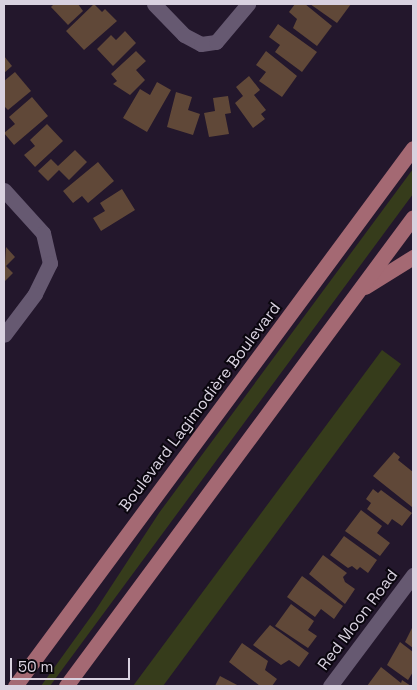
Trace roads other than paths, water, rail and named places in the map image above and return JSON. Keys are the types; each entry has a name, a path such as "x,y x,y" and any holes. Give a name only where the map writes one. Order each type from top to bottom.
{"main road":[{"name":"Boulevard Lagimodière Boulevard","path":"15,686 413,148"},
{"path":"66,686 413,217"},
{"path":"357,292 413,257"}],"street":[{"path":"154,4 184,35 201,44 216,42 248,4"},
{"path":"4,190 43,233 50,263 35,294 4,335"},
{"name":"Red Moon Road","path":"330,686 413,574"}]}
